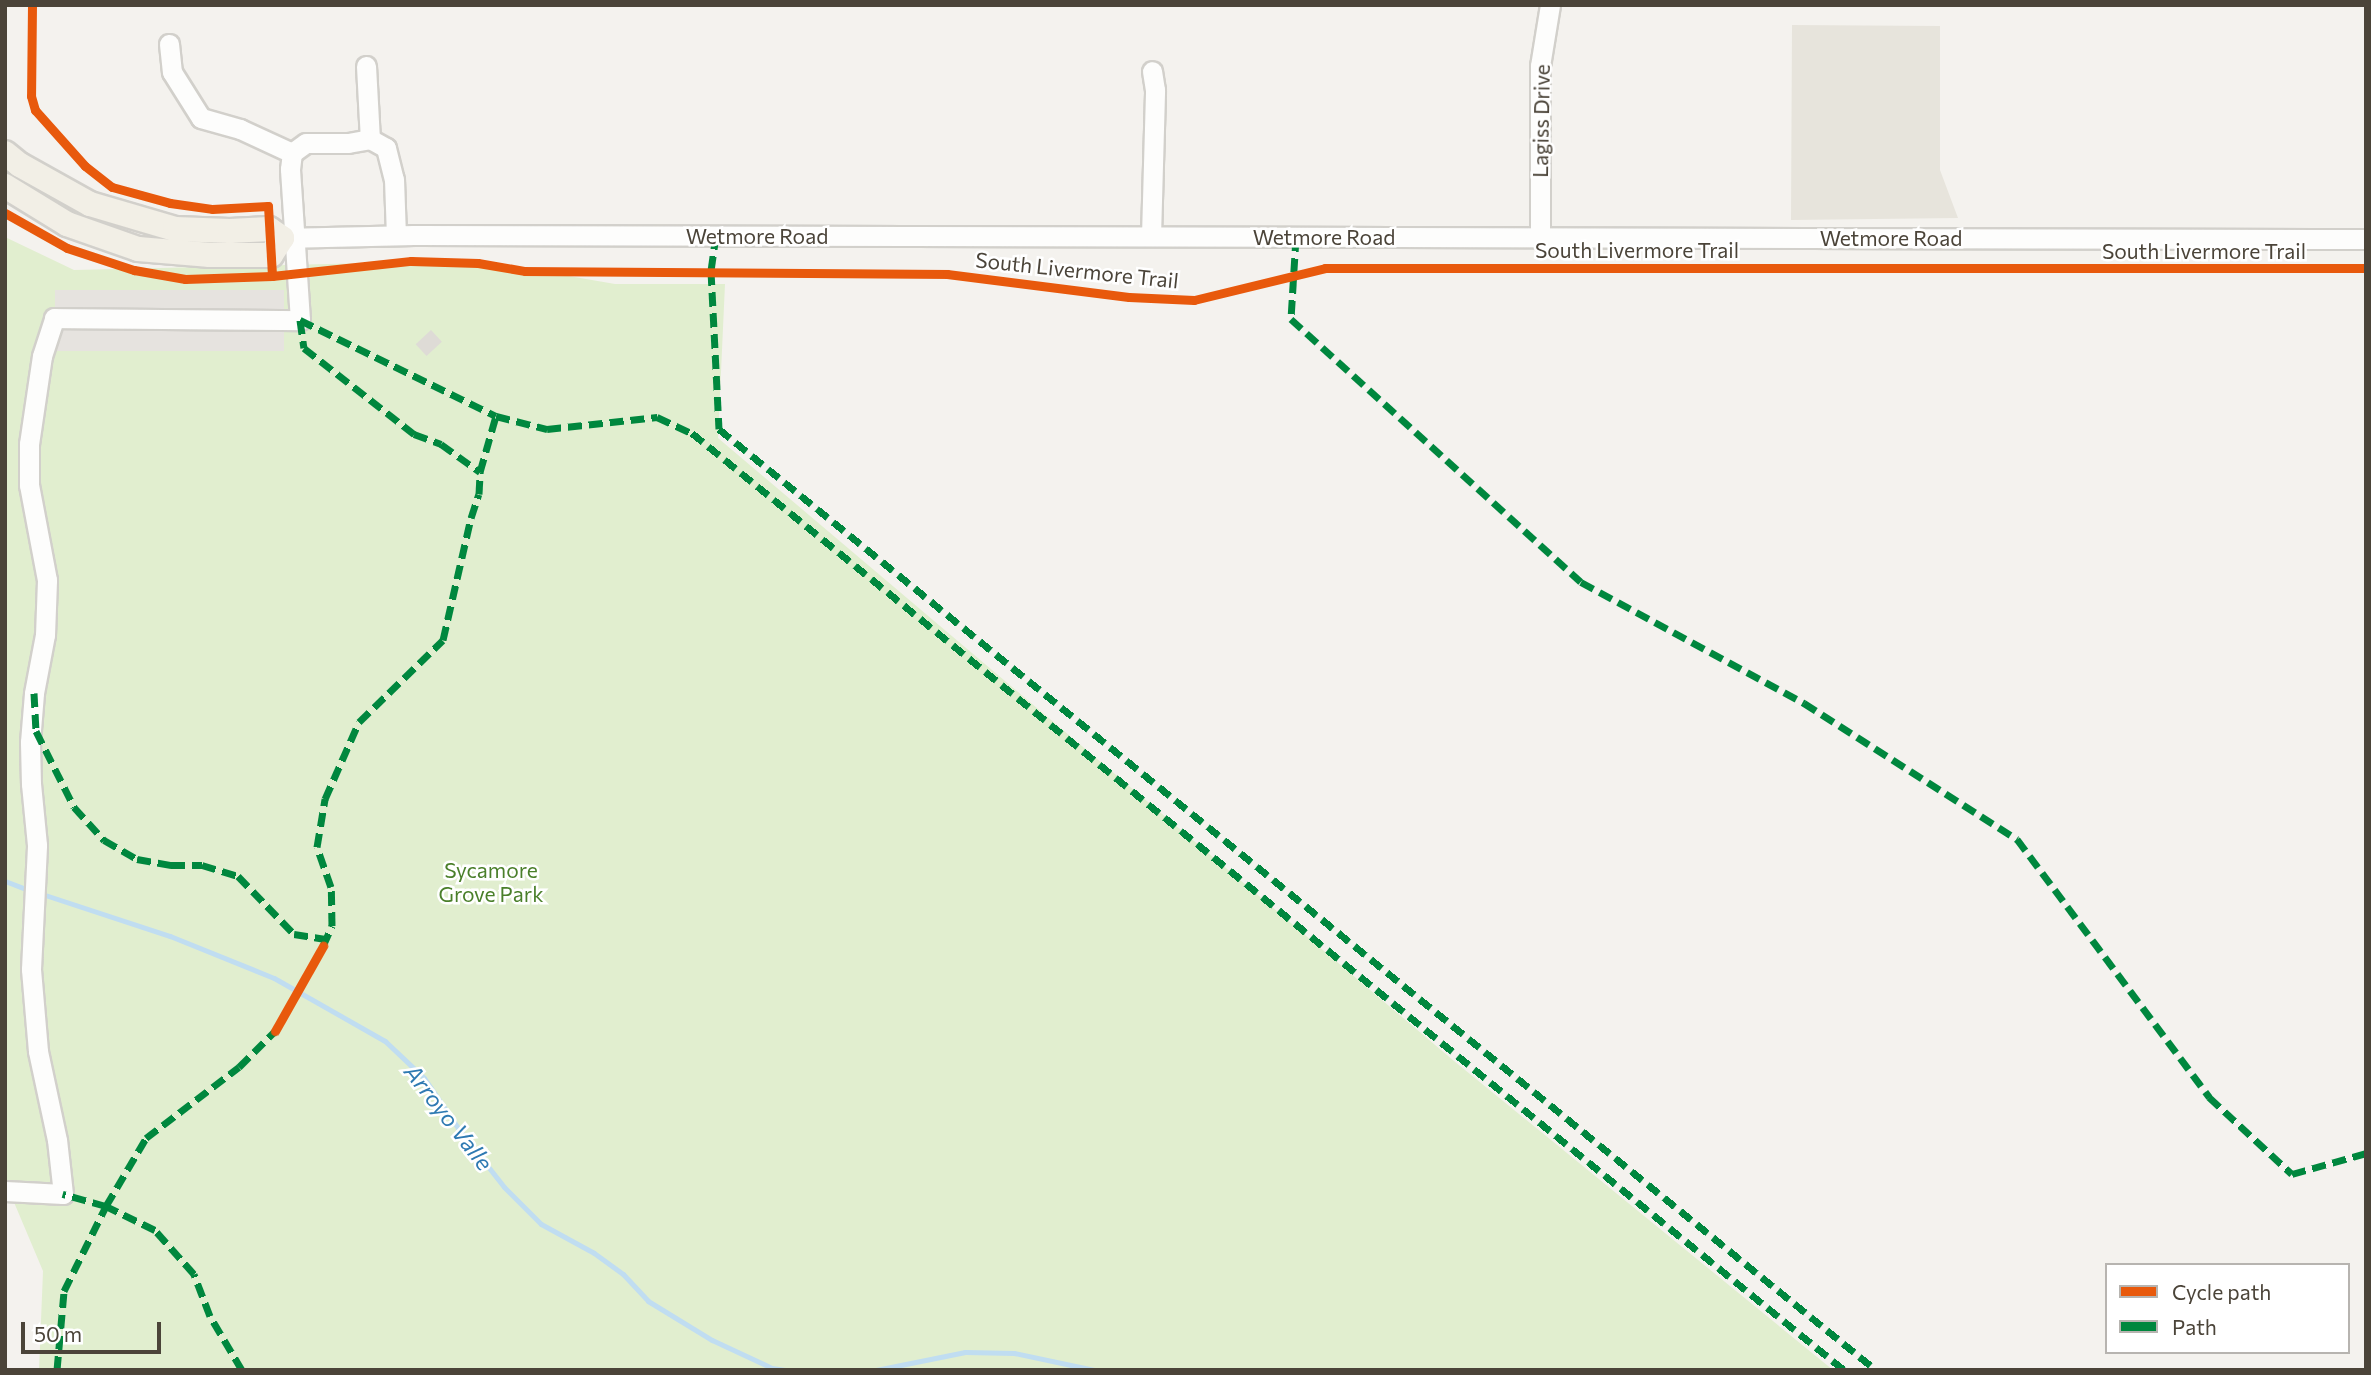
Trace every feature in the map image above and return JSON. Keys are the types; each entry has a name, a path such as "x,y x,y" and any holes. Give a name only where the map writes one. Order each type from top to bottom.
{"main road":[{"name":"Wetmore Road","path":"5,153 20,165 90,204 174,229 230,232 269,229 288,238"},
{"path":"5,186 67,224 138,249 209,256 271,254 288,238"}],"street":[{"name":"Lagiss Drive","path":"1540,237 1540,66 1550,5"},
{"path":"169,44 172,72 201,118 240,130 292,153"},
{"path":"366,66 370,139"},
{"path":"1151,236 1156,90 1153,71"},
{"path":"292,153 306,144 348,144 370,139 386,148 394,179 396,235"},
{"path":"5,1191 63,1194 57,1140 38,1051 31,969 37,845 30,742 34,693 45,635 47,580 29,485 29,444 42,356 54,318 300,320 288,238 292,153"},
{"name":"Wetmore Road","path":"288,238 396,235 2366,239"}],"shaded area":[{"path":"1792,25 1940,26 1940,170 1958,218 1791,220"},
{"path":"55,290 284,290 284,351 55,351"}],"green space":[{"name":"Sycamore Grove Park","path":"5,237 74,270 412,262 500,264 615,284 725,284 718,438 1454,1061 1833,1370 39,1370 43,1271 5,1181"}],"building":[{"path":"431,330 442,342 427,356 416,344"}],"waterway":[{"name":"Arroyo Valle","path":"5,881 29,890"},
{"name":"Arroyo Valle","path":"39,893 170,936 274,978 385,1041 424,1078 460,1131 504,1187 541,1224 594,1253 623,1274 648,1301 712,1340 772,1368 785,1370"},
{"name":"Arroyo Valle","path":"876,1370 965,1352 1014,1353 1094,1370"}],"marked path":[{"path":"716,235 711,271 719,429 1876,1370"},
{"path":"1296,237 1291,319 1581,582 1804,703 2017,839 2209,1097 2292,1174 2366,1153"},
{"path":"300,320 496,416 547,429 657,417 692,433 1844,1370"},
{"path":"300,320 304,348 414,434 441,444 480,472"},
{"path":"323,946 332,926 331,887 317,847 325,799 359,722 443,640 479,494 480,472 496,416"},
{"path":"34,693 36,731 74,807 104,840 137,859 171,865 202,865 238,876 294,934 326,939"},
{"path":"242,1370 210,1316 194,1274 155,1230 106,1206 146,1138 239,1067 275,1031"},
{"path":"57,1370 64,1291 106,1206 63,1194"}],"cycle path":[{"path":"32,5 31,96 35,110 85,166 112,187 170,203 212,209 268,206 272,276"},
{"name":"South Livermore Trail","path":"5,213 67,248 134,270 185,279 272,276 411,261 478,263 525,271 947,274 1129,297 1194,300 1325,268 2366,268"},
{"path":"275,1031 323,946"}]}
